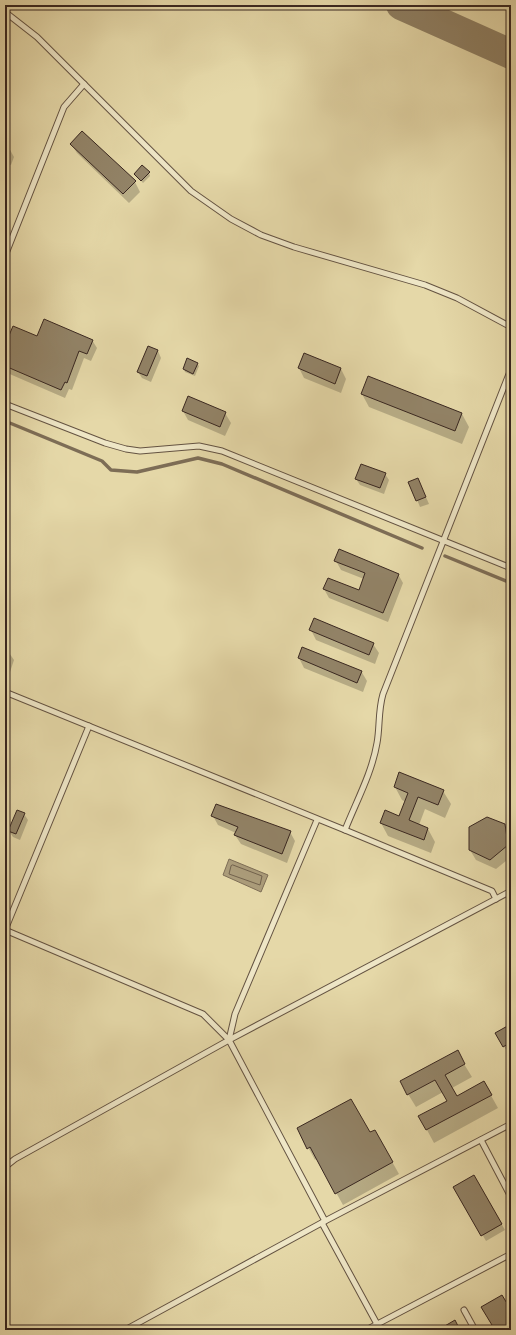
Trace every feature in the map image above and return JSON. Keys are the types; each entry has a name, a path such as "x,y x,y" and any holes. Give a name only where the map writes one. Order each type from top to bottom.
{"lane":[{"path":"5,12 37,37 191,191 231,219 261,235 294,247 425,285 457,298 511,327"},
{"path":"5,256 64,107 84,84"},
{"path":"345,830 372,762 378,742 379,708 383,694 511,369"},
{"path":"5,404 105,443 126,449 140,451 199,446 222,451 511,568"},
{"path":"5,692 492,891 496,899"},
{"path":"89,726 5,930 202,1014 229,1040 377,1324"},
{"path":"229,1040 235,1014 317,820"},
{"path":"5,1167 15,1159 229,1040 511,891"},
{"path":"125,1330 323,1222 511,1124"},
{"path":"481,1140 511,1197"},
{"path":"366,1330 511,1254"},
{"path":"464,1310 475,1330"}],"water":[{"path":"229,859 268,875 261,892 223,875"}],"building":[{"path":"82,131 136,181 123,194 70,144"},
{"path":"142,165 150,172 141,181 134,174"},
{"path":"44,319 93,340 87,354 79,351 67,383 65,382 61,390 5,366 5,345 13,326 37,336"},
{"path":"148,346 158,350 147,376 137,372"},
{"path":"304,353 341,368 335,384 298,368"},
{"path":"187,358 198,363 193,374 183,369"},
{"path":"368,376 462,413 455,431 361,394"},
{"path":"188,396 226,412 220,427 182,411"},
{"path":"361,464 386,473 380,488 355,479"},
{"path":"418,478 426,497 416,501 408,482"},
{"path":"339,549 399,574 383,613 323,589 328,578 359,590 365,573 334,561"},
{"path":"314,618 374,643 369,655 309,630"},
{"path":"302,647 362,671 357,683 298,658"},
{"path":"399,772 444,790 438,805 418,797 409,820 428,828 424,840 380,823 385,810 399,816 408,793 394,787"},
{"path":"216,804 291,831 282,854 234,835 238,827 211,816"},
{"path":"17,810 25,813 16,834 8,831"},
{"path":"487,817 505,824 508,845 490,860 469,850 469,827"},
{"path":"511,1024 511,1042 503,1047 495,1033"},
{"path":"458,1050 465,1064 445,1075 457,1096 484,1081 492,1095 426,1130 418,1116 447,1101 435,1080 407,1095 400,1081"},
{"path":"351,1099 370,1132 375,1130 393,1162 335,1194 310,1147 307,1149 297,1128"},
{"path":"474,1175 502,1224 481,1236 453,1187"},
{"path":"502,1295 511,1310 511,1330 495,1330 481,1307"},
{"path":"455,1320 460,1330 438,1330"}],"waterway":[{"path":"5,421 102,461 111,470 137,472 198,458 222,464 422,548"},
{"path":"445,556 511,583"}],"taxiway":[{"path":"401,5 511,54"}]}
